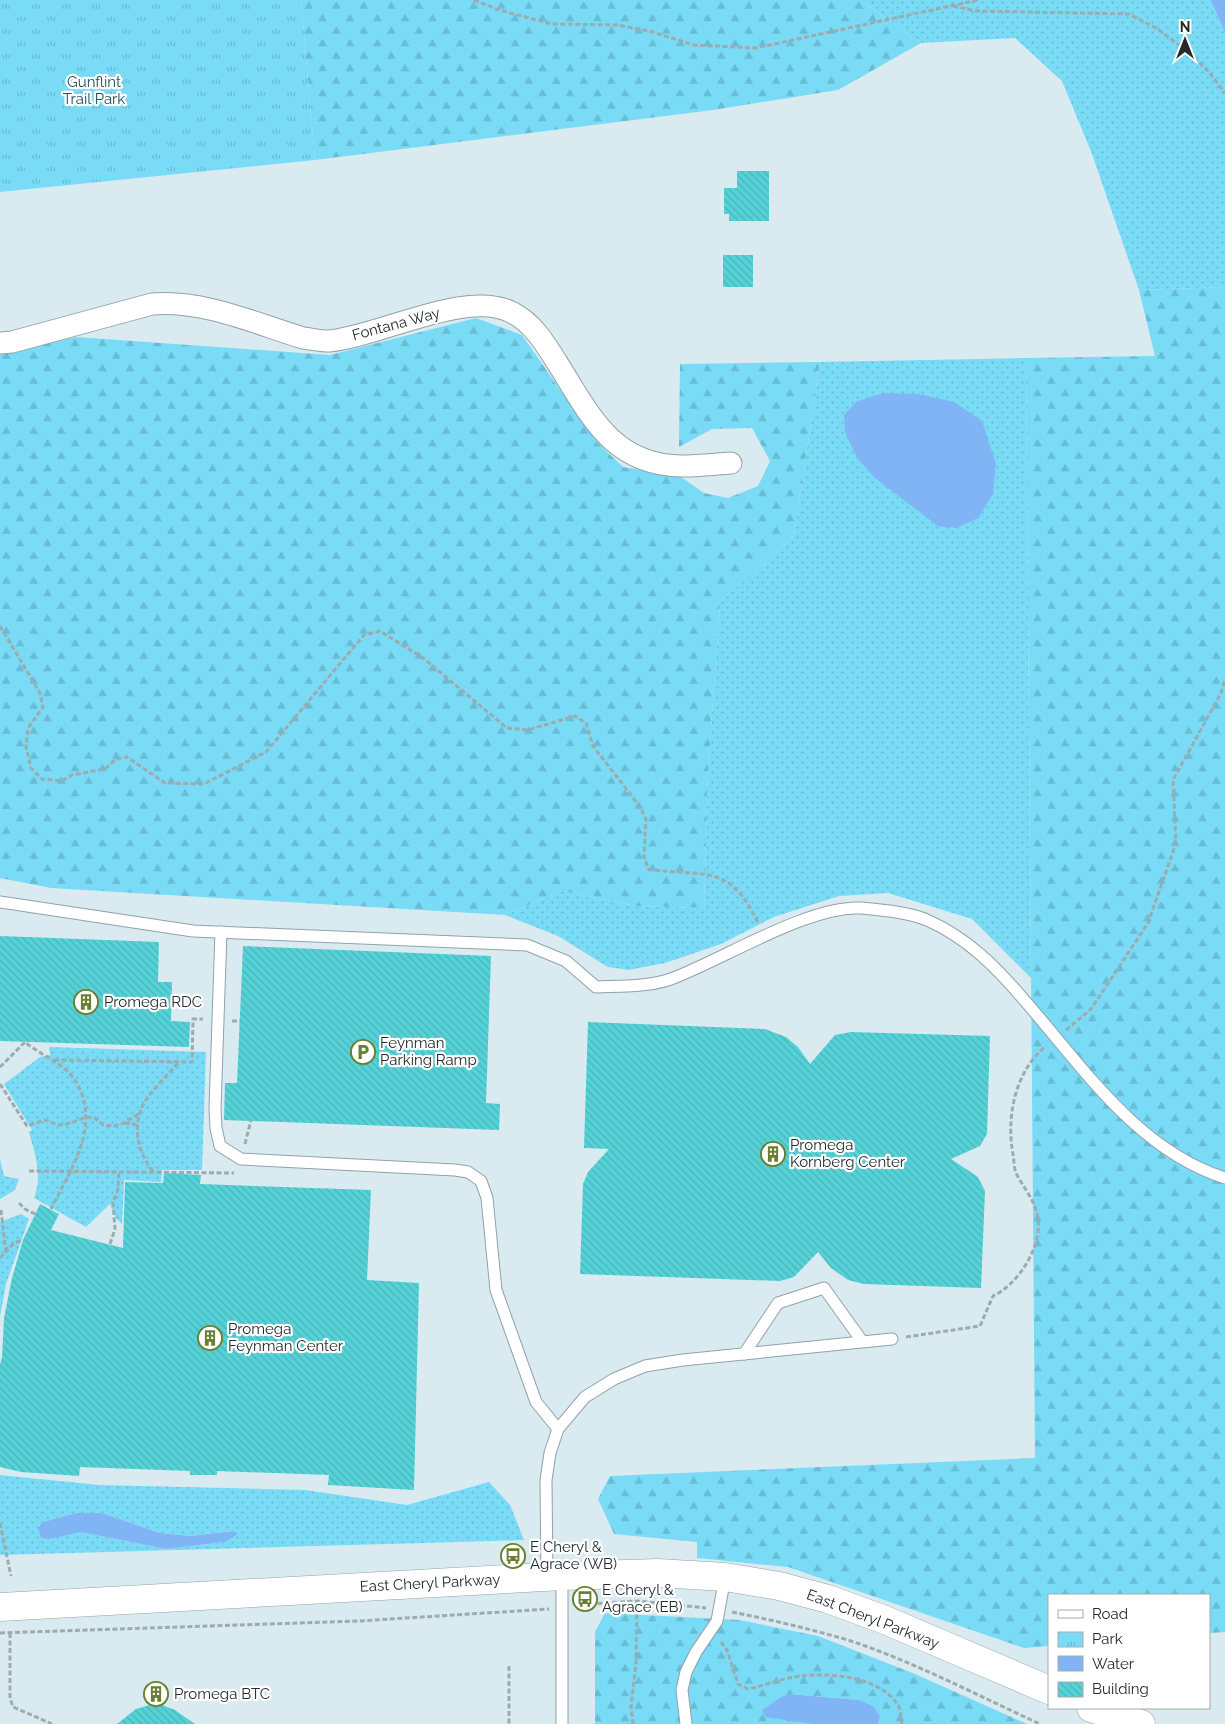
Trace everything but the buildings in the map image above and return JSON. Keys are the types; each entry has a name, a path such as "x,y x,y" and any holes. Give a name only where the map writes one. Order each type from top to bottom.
{"street":[{"name":"Fontana Way","path":"0,343 22,339 152,304 171,302 193,304 303,338 320,341 370,333 452,308 478,305 493,306 513,312 530,326 546,345 591,417 612,442 650,462 681,466 731,463"},
{"name":"East Cheryl Parkway","path":"0,1607 554,1577 658,1574 725,1577 779,1586 828,1599 885,1620 1048,1690"},
{"path":"1094,1709 1141,1724"}],"lane":[{"path":"0,902 193,931 527,945 566,961 596,987 633,985 669,979 765,937 830,912 858,908 926,919 961,938 994,965 1058,1037 1109,1100 1159,1145 1208,1173 1225,1178"},
{"path":"222,932 216,1128 220,1146 241,1159 455,1170 468,1172 481,1181 488,1198 496,1290 536,1402 558,1429"},
{"path":"744,1354 778,1303 824,1288 862,1341"},
{"path":"562,1724 554,1577 546,1480 558,1429 585,1397 614,1379 644,1366 892,1338"},
{"path":"686,1724 682,1703 686,1672 696,1652 712,1631 720,1610 725,1577"}],"path":[{"path":"474,0 499,10 552,24 617,25 649,31 694,45 756,48 978,0"},
{"path":"950,6 976,11 1129,14 1156,28 1185,49 1208,71 1225,93"},
{"path":"0,626 40,693 43,707 28,728 26,747 31,768 42,779 62,782 72,776 105,769 116,759 127,757 165,783 204,784 266,752 364,634 380,631 423,658 507,728 528,730 575,716 586,724 593,746 641,808 646,820 644,856 648,868 673,873 709,874 726,880 747,900 765,937"},
{"path":"892,1338 980,1326 993,1296 1006,1290 1024,1270 1037,1238 1038,1215 1016,1172 1010,1139 1011,1110 1024,1074 1038,1052 1091,1009 1148,923 1176,844 1173,780 1221,693 1225,679"},
{"path":"54,1060 192,1062 193,1019 240,1021"},
{"path":"0,1067 25,1042 37,1052 54,1060 71,1075 83,1096 87,1117 86,1130 78,1156 51,1209"},
{"path":"153,1172 143,1160 137,1126 140,1113 146,1101 179,1062"},
{"path":"0,1084 27,1126 45,1120 58,1125 67,1124 87,1117 94,1118 104,1125 114,1126 124,1123 140,1113"},
{"path":"30,1171 238,1173 251,1120"},
{"path":"124,1123 137,1126"},
{"path":"110,1244 115,1228 113,1203 118,1189 119,1171"},
{"path":"19,1203 25,1209 35,1214"},
{"path":"1,1210 6,1252"},
{"path":"0,1258 14,1243 23,1240"},
{"path":"0,1523 11,1576"},
{"path":"633,1724 631,1707 636,1663 637,1601"},
{"path":"583,1604 637,1601 709,1608"},
{"path":"0,1633 359,1621 538,1610"},
{"path":"730,1612 782,1621 852,1642 1040,1724"},
{"path":"712,1631 727,1650 738,1684 748,1689 800,1676 832,1675 860,1680 886,1692 895,1701 899,1706 902,1724"},
{"path":"10,1633 10,1698 13,1707 52,1724"},
{"path":"509,1666 509,1724"}],"green space":[{"name":"Gunflint Trail Park","path":"0,0 301,0 315,160 0,192"},
{"path":"301,0 860,0 921,43 838,90 713,110 315,160"},
{"path":"860,0 1225,0 1225,287 1139,290 1092,154 1062,81 1015,38 921,43"},
{"path":"1225,287 1225,1632 1210,1633 1210,1594 1048,1594 1048,1646 1024,1648 788,1567 697,1558 697,1542 614,1534 598,1499 610,1476 1035,1458 1026,358 1155,356 1139,290"},
{"path":"476,318 522,335 596,441 623,467 678,475 704,493 728,498 758,486 770,461 752,428 712,429 679,447 680,364 820,362 794,536 720,602 708,771 704,908 636,906 562,891 505,915 51,888 0,878 0,354 76,337 330,355"},
{"path":"1026,358 1031,978 972,919 888,893 839,896 774,917 721,944 665,963 629,970 608,967 558,936 505,915 562,891 636,906 704,908 708,771 720,602 794,536 820,362"},
{"path":"49,1047 206,1052 202,1170 162,1170 161,1182 124,1180 122,1224 116,1218 110,1204 86,1227 34,1198 37,1190 38,1173 29,1132 32,1130 4,1084 40,1057 50,1055"},
{"path":"0,1159 4,1176 19,1179 15,1190 0,1199"},
{"path":"21,1214 29,1219 6,1284 0,1317 0,1222"},
{"path":"0,1475 99,1485 305,1490 407,1505 489,1482 510,1505 524,1540 0,1555","holes":["76,1513 102,1513 160,1533 190,1536 233,1531 225,1542 166,1549 80,1532 43,1522"]},
{"path":"605,1613 739,1620 818,1636 915,1674 1027,1724 878,1724 880,1717 859,1700 790,1694 773,1717 813,1724 595,1724 595,1632"}],"water":[{"path":"1211,0 1225,0 1225,32"},
{"path":"883,393 919,394 954,402 982,421 996,464 993,494 978,518 956,528 938,526 875,478 857,458 845,432 844,415 856,402"},
{"path":"76,1513 102,1513 160,1533 190,1536 233,1531 238,1534 225,1542 166,1549 80,1532 49,1539 41,1538 38,1528 43,1522"},
{"path":"790,1694 859,1700 874,1707 880,1717 878,1724 813,1724 765,1717 762,1710 781,1697"}],"place":[{"name":"Promega RDC","path":"86,1002"},
{"name":"Feynman Parking Ramp","path":"363,1052"},
{"name":"Promega Kornberg Center","path":"773,1154"},
{"name":"Promega Feynman Center","path":"210,1338"},
{"name":"E Cheryl & Agrace (WB)","path":"513,1556"},
{"name":"E Cheryl & Agrace (EB)","path":"585,1599"},
{"name":"Promega BTC","path":"156,1694"}]}
